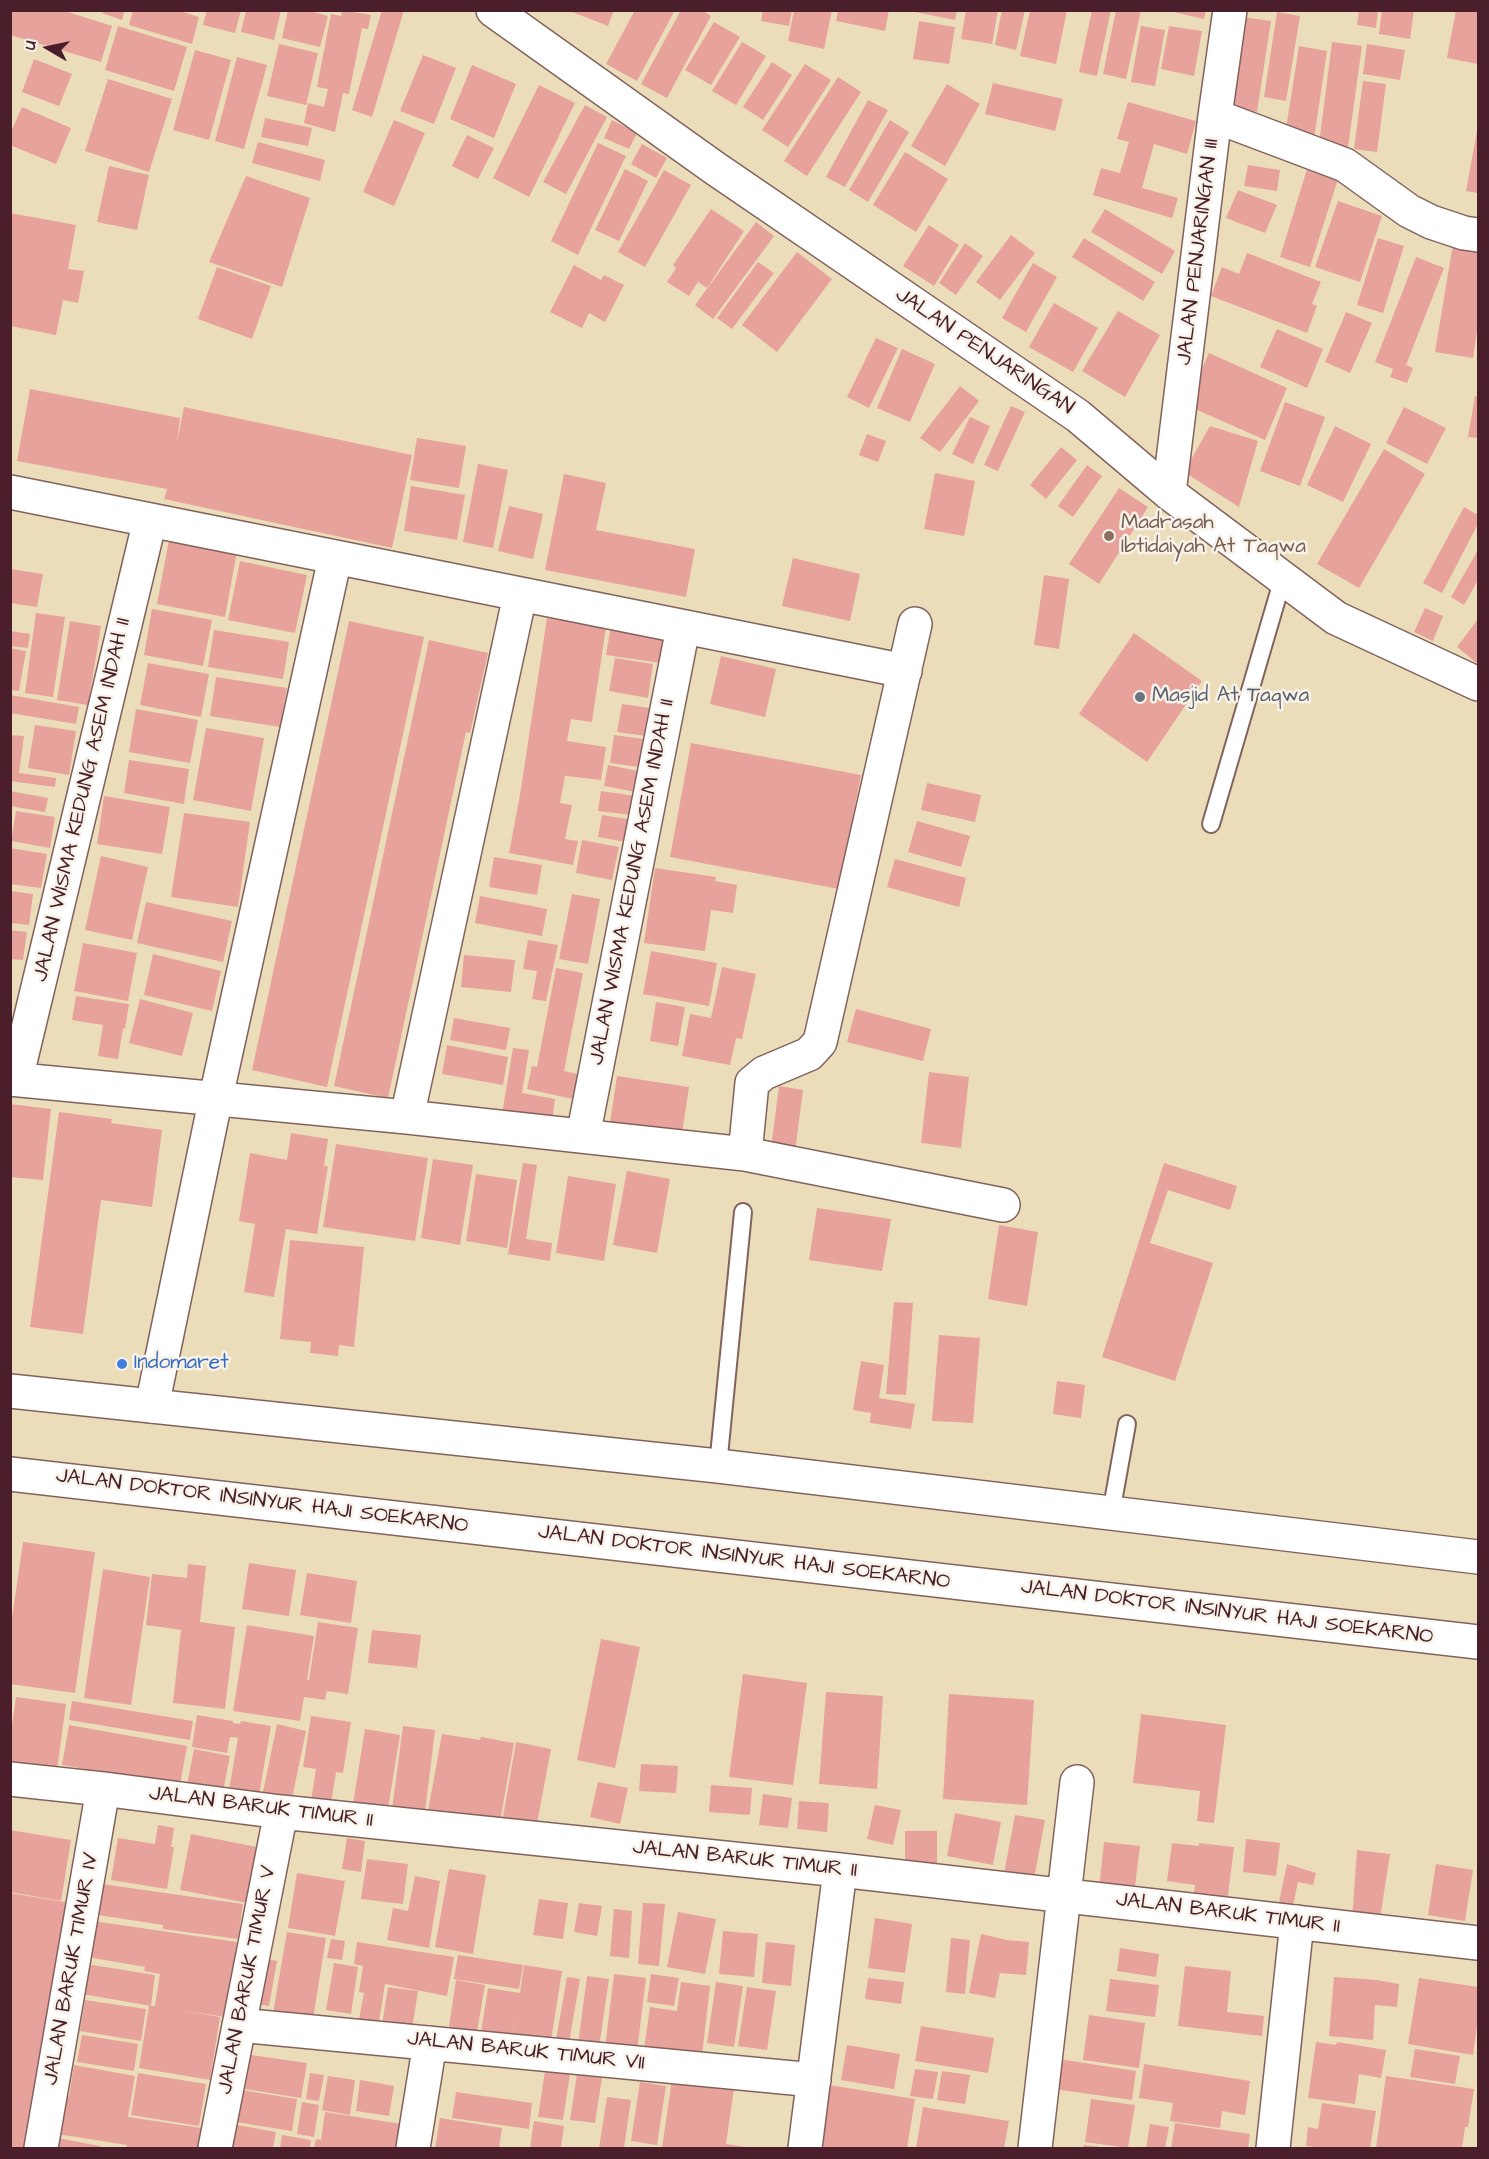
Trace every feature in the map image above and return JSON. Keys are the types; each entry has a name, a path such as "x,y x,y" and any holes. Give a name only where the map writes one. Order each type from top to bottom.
{"street":[{"name":"JALAN PENJARINGAN","path":"493,10 716,169 1078,416 1169,494 1336,618 1479,684"},
{"name":"JALAN PENJARINGAN III","path":"1169,494 1230,10"},
{"path":"1215,116 1345,165 1409,211 1431,222 1464,233 1479,235"},
{"path":"10,492 905,671"},
{"name":"JALAN WISMA KEDUNG ASEM INDAH II","path":"150,520 13,1079 216,1097 745,1154 1003,1205"},
{"path":"152,1406 216,1097 335,558"},
{"path":"407,1117 520,595"},
{"path":"745,1154 752,1083 764,1073 810,1054 820,1042 915,624"},
{"name":"JALAN WISMA KEDUNG ASEM INDAH II","path":"583,1136 683,628"},
{"path":"10,1390 718,1466 1479,1557"},
{"name":"JALAN DOKTOR INSINYUR HAJI SOEKARNO","path":"10,1474 1479,1642"},
{"name":"JALAN BARUK TIMUR II","path":"10,1779 281,1812 840,1870 1479,1943"},
{"path":"1035,2148 1077,1782"},
{"name":"JALAN BARUK TIMUR IV","path":"41,2148 103,1789"},
{"name":"JALAN BARUK TIMUR V","path":"215,2148 281,1812"},
{"path":"805,2148 840,1870"},
{"path":"1273,2148 1297,1922"},
{"name":"JALAN BARUK TIMUR VII","path":"239,2025 814,2080"},
{"path":"413,2148 430,2043"}],"lane":[{"path":"1211,824 1283,578"},
{"path":"718,1466 743,1212"},
{"path":"1111,1513 1127,1424"}],"building":[{"path":"10,10 62,10 112,26 101,62 10,35"},
{"path":"103,10 125,10 122,20 102,13"},
{"path":"133,10 177,10 199,17 192,44 129,25"},
{"path":"207,10 241,10 235,33 203,25"},
{"path":"246,10 281,10 274,40 241,32"},
{"path":"288,10 306,10 328,16 320,47 282,38"},
{"path":"342,10 371,15 368,29 362,28 349,94 343,93 335,132 304,123 308,103 324,107 328,89 317,87 331,14 341,16"},
{"path":"382,10 404,10 372,117 352,110"},
{"path":"567,10 614,10 608,26"},
{"path":"635,10 675,10 637,81 606,64"},
{"path":"681,10 702,10 711,16 667,98 641,84"},
{"path":"763,10 792,10 789,26 761,21"},
{"path":"794,10 832,10 824,49 788,41"},
{"path":"838,10 889,10 885,31 836,21"},
{"path":"905,10 957,10 955,20"},
{"path":"966,10 998,10 992,44 961,39"},
{"path":"1002,10 1025,10 1016,50 995,45"},
{"path":"1030,10 1067,10 1056,64 1020,56"},
{"path":"1092,10 1111,10 1097,76 1079,72"},
{"path":"1116,10 1141,10 1126,79 1103,74"},
{"path":"1165,10 1206,10 1204,19"},
{"path":"1359,10 1378,10 1376,28 1357,25"},
{"path":"1382,10 1414,10 1410,39 1379,34"},
{"path":"1456,10 1478,10 1478,64 1447,58"},
{"path":"1277,12 1300,16 1286,101 1264,97"},
{"path":"1242,17 1271,21 1257,112 1227,107"},
{"path":"919,21 955,27 949,64 913,59"},
{"path":"714,22 740,37 711,85 685,70"},
{"path":"118,26 187,47 174,91 105,70"},
{"path":"1141,26 1165,30 1155,86 1131,82"},
{"path":"1169,26 1202,31 1194,76 1161,69"},
{"path":"742,42 766,56 736,105 712,91"},
{"path":"1332,42 1362,46 1348,147 1319,144"},
{"path":"279,44 318,53 306,105 267,96"},
{"path":"1367,44 1405,50 1400,80 1363,74"},
{"path":"1299,46 1327,51 1314,139 1285,135"},
{"path":"195,50 231,60 209,140 173,130"},
{"path":"423,55 456,68 434,124 400,111"},
{"path":"237,57 267,65 244,149 215,141"},
{"path":"34,59 72,74 59,106 22,92"},
{"path":"772,62 792,75 763,120 743,107"},
{"path":"805,64 831,80 788,147 762,130"},
{"path":"472,65 516,84 494,138 450,119"},
{"path":"838,77 861,92 807,176 784,161"},
{"path":"108,79 172,99 149,172 85,151"},
{"path":"1363,81 1386,84 1377,152 1354,149"},
{"path":"993,83 1063,99 1055,131 985,114"},
{"path":"947,84 980,104 945,166 911,146"},
{"path":"539,85 575,103 529,197 493,178"},
{"path":"868,100 888,110 845,187 826,177"},
{"path":"1128,102 1196,121 1187,154 1154,144 1142,188 1178,198 1172,218 1093,195 1101,168 1120,173 1129,142 1117,139"},
{"path":"585,105 607,117 566,194 543,182"},
{"path":"22,107 71,128 56,164 10,145 10,134"},
{"path":"265,118 312,128 308,146 261,137"},
{"path":"394,120 425,133 394,206 363,192"},
{"path":"612,120 637,133 629,149 604,138"},
{"path":"890,120 909,132 868,202 849,190"},
{"path":"1478,131 1478,193 1466,191"},
{"path":"467,135 494,148 478,179 452,166"},
{"path":"258,142 325,160 320,181 252,163"},
{"path":"598,143 626,156 578,255 551,241"},
{"path":"642,144 667,158 656,178 631,164"},
{"path":"905,152 948,179 916,232 873,205"},
{"path":"1248,165 1280,170 1277,191 1244,186"},
{"path":"109,166 149,175 137,230 97,222"},
{"path":"625,169 648,181 619,241 595,230"},
{"path":"1307,169 1338,179 1310,267 1280,257"},
{"path":"664,170 691,185 645,267 618,252"},
{"path":"246,176 310,198 282,287 209,262"},
{"path":"1238,190 1277,205 1265,233 1226,218"},
{"path":"1338,201 1382,216 1360,282 1315,267"},
{"path":"711,209 744,231 707,288 698,282 689,296 667,282 676,268 673,265"},
{"path":"1105,209 1175,251 1162,274 1091,232"},
{"path":"10,213 76,225 68,269 84,271 78,303 63,300 56,335 10,326"},
{"path":"756,222 774,236 713,319 695,305"},
{"path":"929,225 959,245 934,286 903,266"},
{"path":"1011,235 1035,253 1000,300 976,282"},
{"path":"1084,238 1155,282 1143,301 1072,257"},
{"path":"1378,238 1404,246 1383,313 1357,305"},
{"path":"965,243 983,256 956,295 939,283"},
{"path":"1453,244 1478,248 1478,324 1473,358 1435,352"},
{"path":"797,252 832,279 777,352 742,325"},
{"path":"1247,253 1321,282 1312,304 1317,306 1307,333 1211,296 1222,267 1239,274"},
{"path":"1416,257 1444,268 1406,365 1413,368 1407,383 1390,377 1393,369 1375,362"},
{"path":"758,262 774,273 732,329 717,318"},
{"path":"1033,263 1057,277 1026,332 1002,318"},
{"path":"574,265 601,280 604,275 624,285 605,322 589,313 582,328 550,312"},
{"path":"217,267 271,286 252,339 198,319"},
{"path":"1054,303 1098,328 1073,372 1029,347"},
{"path":"1118,311 1160,335 1125,397 1082,371"},
{"path":"1346,312 1372,323 1350,373 1325,362"},
{"path":"1277,329 1323,349 1307,388 1260,367"},
{"path":"876,338 898,348 869,408 847,397"},
{"path":"902,349 935,364 910,422 877,408"},
{"path":"1209,353 1287,388 1265,440 1186,405"},
{"path":"960,386 979,401 940,452 920,438"},
{"path":"30,389 180,418 177,442 184,407 412,455 392,548 164,499 167,489 17,461"},
{"path":"1475,396 1478,397 1478,438 1468,437"},
{"path":"1285,402 1325,417 1300,486 1260,471"},
{"path":"1011,406 1025,412 998,471 984,465"},
{"path":"1404,407 1446,428 1427,464 1386,443"},
{"path":"970,417 990,426 973,464 952,454"},
{"path":"1210,426 1258,441 1239,507 1184,472"},
{"path":"1335,426 1371,444 1343,502 1307,485"},
{"path":"867,434 886,441 878,462 859,455"},
{"path":"417,438 466,446 459,488 410,480"},
{"path":"1061,447 1077,460 1046,499 1030,485"},
{"path":"1384,449 1425,474 1359,588 1317,564"},
{"path":"478,464 508,470 493,548 463,542"},
{"path":"1087,465 1102,476 1073,517 1058,506"},
{"path":"935,473 975,481 964,536 924,529"},
{"path":"564,474 606,483 596,530 695,549 686,597 545,570"},
{"path":"411,486 465,495 457,540 404,531"},
{"name":"Madrasah Ibtidaiyah At Taqwa","path":"1119,488 1148,507 1099,584 1069,564"},
{"path":"509,506 543,514 533,559 498,551"},
{"path":"1464,507 1478,515 1478,524 1442,593 1423,583"},
{"path":"169,540 237,552 225,617 157,604"},
{"path":"1478,550 1478,580 1464,605 1451,597"},
{"path":"793,558 860,574 850,621 782,606"},
{"path":"240,561 307,575 295,633 228,620"},
{"path":"10,569 43,574 37,607 10,603"},
{"path":"1044,575 1069,579 1059,649 1034,645"},
{"path":"1425,608 1443,616 1433,641 1414,632"},
{"path":"152,609 212,620 203,666 144,655"},
{"path":"36,613 65,617 53,697 25,693"},
{"path":"547,618 606,627 592,722 571,719 567,741 606,747 601,780 558,775 565,776 560,803 572,805 565,839 578,841 573,865 509,853"},
{"path":"1478,619 1478,664 1457,647"},
{"path":"70,621 101,626 88,705 57,700"},
{"path":"349,621 424,637 327,1087 252,1070"},
{"path":"611,626 665,634 660,663 606,655"},
{"path":"214,630 289,642 283,679 208,667"},
{"path":"10,631 30,634 28,648 10,646"},
{"name":"Masjid At Taqwa","path":"1134,633 1202,681 1147,762 1079,714"},
{"path":"429,640 488,653 470,733 466,732 388,1098 334,1086"},
{"path":"10,648 26,651 19,691 10,690"},
{"path":"721,656 776,669 765,717 710,704"},
{"path":"615,658 653,664 648,698 609,691"},
{"path":"148,663 209,674 201,717 140,705"},
{"path":"216,677 287,688 280,727 210,716"},
{"path":"10,695 79,707 76,724 10,713"},
{"path":"622,704 657,709 652,737 617,732"},
{"path":"136,709 198,720 190,763 129,752"},
{"path":"35,725 76,731 69,775 28,768"},
{"path":"206,728 264,738 251,811 193,800"},
{"path":"10,735 24,736 19,773 56,778 55,787 10,781"},
{"path":"614,735 651,740 646,768 610,763"},
{"path":"691,743 861,775 839,889 670,857"},
{"path":"129,760 189,769 184,804 124,793"},
{"path":"608,765 644,772 641,793 604,786"},
{"path":"927,783 981,795 975,822 921,810"},
{"path":"10,791 48,798 45,812 10,806"},
{"path":"601,791 642,797 640,816 598,811"},
{"path":"104,796 170,807 162,854 97,844"},
{"path":"16,811 55,817 50,848 11,841"},
{"path":"184,813 250,822 238,907 171,897"},
{"path":"602,815 640,821 637,844 598,837"},
{"path":"917,821 970,836 961,867 908,852"},
{"path":"582,840 619,847 612,880 576,873"},
{"path":"10,848 47,854 41,888 10,884"},
{"path":"101,856 148,867 132,940 85,930"},
{"path":"494,857 542,865 537,895 489,887"},
{"path":"895,859 966,878 959,907 887,887"},
{"path":"655,868 716,877 715,881 737,885 733,913 711,910 705,951 644,943"},
{"path":"10,891 33,894 29,925 10,923"},
{"path":"572,894 600,899 588,964 559,959"},
{"path":"480,896 547,909 542,936 475,923"},
{"path":"146,902 232,921 223,962 137,943"},
{"path":"10,930 27,932 23,960 10,959"},
{"path":"528,940 558,945 546,1001 532,999 537,971 523,969"},
{"path":"83,943 137,953 128,1001 74,991"},
{"path":"651,951 717,963 709,1006 643,994"},
{"path":"153,954 221,971 212,1011 144,995"},
{"path":"464,955 515,960 511,992 461,987"},
{"path":"722,967 756,974 742,1039 736,1038 730,1065 682,1056 690,1014 711,1018"},
{"path":"556,968 583,973 564,1071 578,1074 573,1099 527,1089 532,1066 537,1067"},
{"path":"76,996 129,1004 118,1059 98,1056 103,1025 72,1020"},
{"path":"140,999 193,1013 182,1056 129,1043"},
{"path":"656,1002 685,1007 678,1046 650,1041"},
{"path":"856,1009 931,1029 923,1061 847,1042"},
{"path":"454,1018 510,1028 506,1050 450,1040"},
{"path":"447,1045 508,1057 503,1085 442,1074"},
{"path":"513,1048 529,1050 522,1093 555,1099 552,1123 502,1114"},
{"path":"929,1072 969,1077 961,1148 921,1143"},
{"path":"617,1076 689,1087 682,1134 610,1123"},
{"path":"779,1086 803,1090 795,1152 771,1148"},
{"path":"10,1104 51,1109 43,1180 10,1177"},
{"path":"59,1112 112,1119 111,1123 162,1130 152,1207 101,1200 83,1334 30,1327"},
{"path":"291,1133 328,1139 324,1166 328,1166 317,1234 286,1229 274,1297 244,1292 255,1224 239,1221 250,1153 287,1160"},
{"path":"336,1144 428,1158 415,1241 323,1227"},
{"path":"433,1159 473,1165 460,1245 421,1238"},
{"path":"523,1163 537,1165 526,1239 552,1243 550,1261 508,1254"},
{"path":"1164,1163 1237,1186 1230,1210 1168,1190 1150,1243 1213,1263 1175,1381 1102,1357"},
{"path":"627,1171 670,1179 657,1253 613,1245"},
{"path":"476,1174 517,1180 507,1248 466,1241"},
{"path":"568,1176 616,1184 604,1261 556,1253"},
{"path":"817,1208 891,1219 882,1271 809,1260"},
{"path":"999,1225 1038,1232 1027,1306 988,1299"},
{"path":"290,1240 364,1247 354,1347 339,1345 338,1356 310,1353 311,1342 280,1339"},
{"path":"894,1302 913,1303 906,1395 886,1394"},
{"path":"939,1335 980,1338 973,1423 932,1421"},
{"path":"861,1361 884,1365 879,1398 915,1404 911,1429 870,1423 871,1413 853,1410"},
{"path":"1057,1381 1085,1385 1081,1418 1053,1414"},
{"path":"23,1542 95,1552 75,1693 10,1684 10,1632"},
{"path":"249,1563 296,1570 289,1616 242,1609"},
{"path":"188,1564 206,1566 200,1622 235,1627 225,1709 173,1703 181,1630 146,1625 152,1574 187,1578"},
{"path":"103,1569 150,1577 131,1705 84,1698"},
{"path":"307,1573 357,1581 351,1623 300,1615"},
{"path":"318,1622 358,1628 348,1694 327,1691 325,1700 304,1697 300,1721 233,1711 247,1625 314,1636 307,1680 309,1680"},
{"path":"372,1630 421,1635 417,1668 368,1663"},
{"path":"601,1639 640,1647 615,1768 577,1760"},
{"path":"743,1674 807,1683 793,1785 729,1777"},
{"path":"826,1692 883,1696 877,1789 819,1784"},
{"path":"949,1694 1034,1700 1027,1805 943,1799"},
{"path":"16,1697 66,1704 57,1770 10,1764 10,1739"},
{"path":"72,1701 193,1721 190,1740 69,1720"},
{"path":"1141,1714 1226,1725 1214,1823 1197,1821 1200,1791 1133,1783"},
{"path":"197,1715 233,1721 233,1723 240,1724 241,1721 271,1726 259,1795 229,1790 238,1738 230,1737 227,1753 192,1747"},
{"path":"311,1716 351,1722 343,1773 336,1772 330,1810 310,1807 316,1769 303,1767"},
{"path":"277,1724 306,1731 290,1808 261,1802"},
{"path":"69,1725 187,1746 180,1785 62,1765"},
{"path":"403,1726 435,1730 424,1820 391,1817"},
{"path":"365,1729 400,1735 387,1815 352,1810"},
{"path":"442,1734 480,1740 481,1737 514,1743 500,1822 428,1811"},
{"path":"516,1742 551,1749 536,1829 502,1823"},
{"path":"194,1749 230,1756 223,1791 187,1785"},
{"path":"641,1764 678,1766 676,1793 639,1791"},
{"path":"598,1782 628,1788 620,1824 590,1817"},
{"path":"711,1785 752,1788 750,1815 709,1812"},
{"path":"763,1794 792,1798 788,1828 759,1825"},
{"path":"799,1801 829,1803 827,1832 797,1829"},
{"path":"875,1805 901,1810 893,1845 867,1839"},
{"path":"955,1813 1001,1822 993,1865 947,1856"},
{"path":"1015,1815 1045,1820 1034,1879 1004,1874"},
{"path":"158,1825 174,1828 171,1847 174,1847 167,1889 111,1880 118,1838 155,1844"},
{"path":"10,1830 71,1840 61,1901 10,1892"},
{"path":"905,1831 937,1831 937,1868 905,1868"},
{"path":"191,1834 257,1847 247,1903 180,1890"},
{"path":"347,1838 365,1841 361,1872 342,1869"},
{"path":"1246,1839 1280,1843 1276,1876 1243,1872"},
{"path":"1104,1842 1140,1846 1134,1894 1099,1889"},
{"path":"1172,1843 1234,1847 1227,1903 1193,1899 1195,1885 1167,1881"},
{"path":"1357,1850 1390,1854 1379,1925 1352,1920"},
{"path":"367,1859 408,1864 403,1904 361,1899"},
{"path":"1287,1864 1316,1873 1313,1885 1298,1882 1291,1915 1277,1912"},
{"path":"1436,1864 1473,1870 1465,1921 1428,1915"},
{"path":"449,1869 486,1875 473,1954 435,1947"},
{"path":"297,1873 345,1881 335,1936 288,1928"},
{"path":"415,1876 440,1881 429,1948 387,1940 393,1908 408,1911"},
{"path":"102,1884 243,1904 238,1939 163,1929 163,1925 98,1915"},
{"path":"10,1893 70,1903 29,2148 10,2148"},
{"path":"539,1899 568,1903 563,1939 533,1935"},
{"path":"579,1903 602,1906 597,1936 574,1932"},
{"path":"643,1903 665,1904 659,1966 638,1964"},
{"path":"614,1909 632,1911 629,1958 610,1956"},
{"path":"678,1912 716,1919 705,1974 667,1967"},
{"path":"875,1918 912,1924 905,1973 868,1968"},
{"path":"93,1921 237,1942 225,2017 180,2010 220,2017 210,2080 139,2068 149,2006 155,2006 160,1974 144,1971 145,1967 87,1957"},
{"path":"723,1931 758,1934 754,1977 719,1974"},
{"path":"287,1932 326,1938 313,2019 273,2013"},
{"path":"981,1934 1029,1942 1026,1975 1000,1973 995,1998 969,1993"},
{"path":"951,1938 970,1940 965,1994 946,1992"},
{"path":"331,1939 345,1941 342,1960 327,1958"},
{"path":"357,1942 454,1957 447,1996 385,1984 379,2022 359,2019 364,1993 359,1992 363,1966 354,1964"},
{"path":"766,1942 795,1945 791,1986 762,1983"},
{"path":"1120,1948 1159,1954 1156,1977 1117,1971"},
{"path":"458,1955 523,1965 519,1989 454,1979"},
{"path":"259,1958 277,1961 269,2006 251,2003"},
{"path":"334,1963 358,1967 351,2014 326,2010"},
{"path":"86,1964 155,1975 151,2006 82,1994"},
{"path":"524,1965 562,1971 550,2047 512,2040 516,2013 511,2044 480,2039 488,1988 520,1993"},
{"path":"1185,1966 1231,1971 1227,2012 1264,2016 1262,2036 1178,2026"},
{"path":"614,1974 646,1978 637,2052 605,2048"},
{"path":"651,1974 679,1978 674,2006 647,2002"},
{"path":"587,1976 609,1979 599,2048 578,2045"},
{"path":"567,1977 580,1979 568,2049 555,2046"},
{"path":"1334,1977 1399,1984 1397,2007 1375,2005 1373,2040 1329,2036"},
{"path":"868,1978 904,1982 901,2004 865,1999"},
{"path":"1419,1978 1478,1987 1478,2018 1473,2055 1408,2044"},
{"path":"1110,1979 1159,1985 1155,2017 1106,2011"},
{"path":"456,1980 485,1985 477,2032 449,2027"},
{"path":"681,1982 710,1986 701,2064 643,2056 650,2007 677,2011"},
{"path":"716,1982 743,1986 734,2047 707,2043"},
{"path":"388,1987 418,1991 412,2029 382,2025"},
{"path":"747,1987 776,1991 767,2050 738,2046"},
{"path":"85,2000 146,2009 141,2041 80,2031"},
{"path":"1089,2015 1145,2023 1139,2068 1083,2060"},
{"path":"921,2026 994,2038 988,2073 915,2061"},
{"path":"82,2035 138,2044 134,2071 77,2062"},
{"path":"1316,2042 1336,2045 1337,2042 1386,2050 1381,2078 1359,2074 1355,2104 1308,2098"},
{"path":"847,2045 900,2054 894,2089 841,2080"},
{"path":"1415,2049 1460,2056 1455,2084 1410,2077"},
{"path":"251,2055 307,2063 301,2098 245,2089"},
{"path":"1059,2059 1136,2071 1132,2100 1054,2089"},
{"path":"1144,2064 1250,2081 1245,2115 1222,2111 1220,2128 1170,2121 1173,2103 1139,2098"},
{"path":"74,2065 135,2076 128,2117 202,2128 199,2148 126,2148 127,2145 57,2134 63,2096 69,2097"},
{"path":"915,2069 938,2072 933,2099 910,2096"},
{"path":"545,2071 570,2074 563,2120 538,2117"},
{"path":"942,2071 970,2075 965,2104 937,2100"},
{"path":"138,2073 206,2084 199,2126 131,2115"},
{"path":"310,2073 324,2075 319,2101 306,2099"},
{"path":"577,2074 602,2078 595,2123 570,2120"},
{"path":"328,2076 355,2080 350,2115 322,2110"},
{"path":"1386,2076 1474,2089 1462,2148 1376,2148"},
{"path":"672,2079 734,2089 726,2144 750,2148 662,2148"},
{"path":"360,2080 394,2086 389,2116 356,2111"},
{"path":"640,2082 666,2086 657,2145 631,2141"},
{"path":"829,2085 915,2099 907,2148 819,2146"},
{"path":"241,2090 297,2099 292,2131 236,2122"},
{"path":"456,2092 532,2103 529,2129 452,2118"},
{"path":"607,2097 631,2100 624,2148 599,2148"},
{"path":"1091,2099 1135,2105 1128,2148 1085,2142"},
{"path":"302,2102 319,2105 314,2137 297,2134"},
{"path":"1322,2103 1376,2111 1370,2148 1306,2146 1308,2127 1318,2129"},
{"path":"923,2107 1009,2121 1004,2148 916,2148"},
{"path":"325,2112 402,2124 398,2148 314,2148 316,2139 321,2140"},
{"path":"440,2118 502,2128 499,2148 435,2148"},
{"path":"534,2121 564,2126 561,2148 530,2148"},
{"path":"1175,2123 1250,2134 1248,2148 1171,2148"},
{"path":"1150,2124 1169,2127 1165,2148 1146,2148"},
{"path":"237,2125 276,2132 273,2148 233,2148"},
{"path":"282,2135 311,2140 310,2148 280,2148"},
{"path":"58,2138 100,2146 100,2148 56,2148"},
{"path":"1084,2145 1100,2147 1100,2148 1083,2148"}],"place":[{"name":"Madrasah Ibtidaiyah At Taqwa","path":"1109,536"},
{"name":"Masjid At Taqwa","path":"1140,697"},
{"name":"Indomaret","path":"122,1364"}]}
